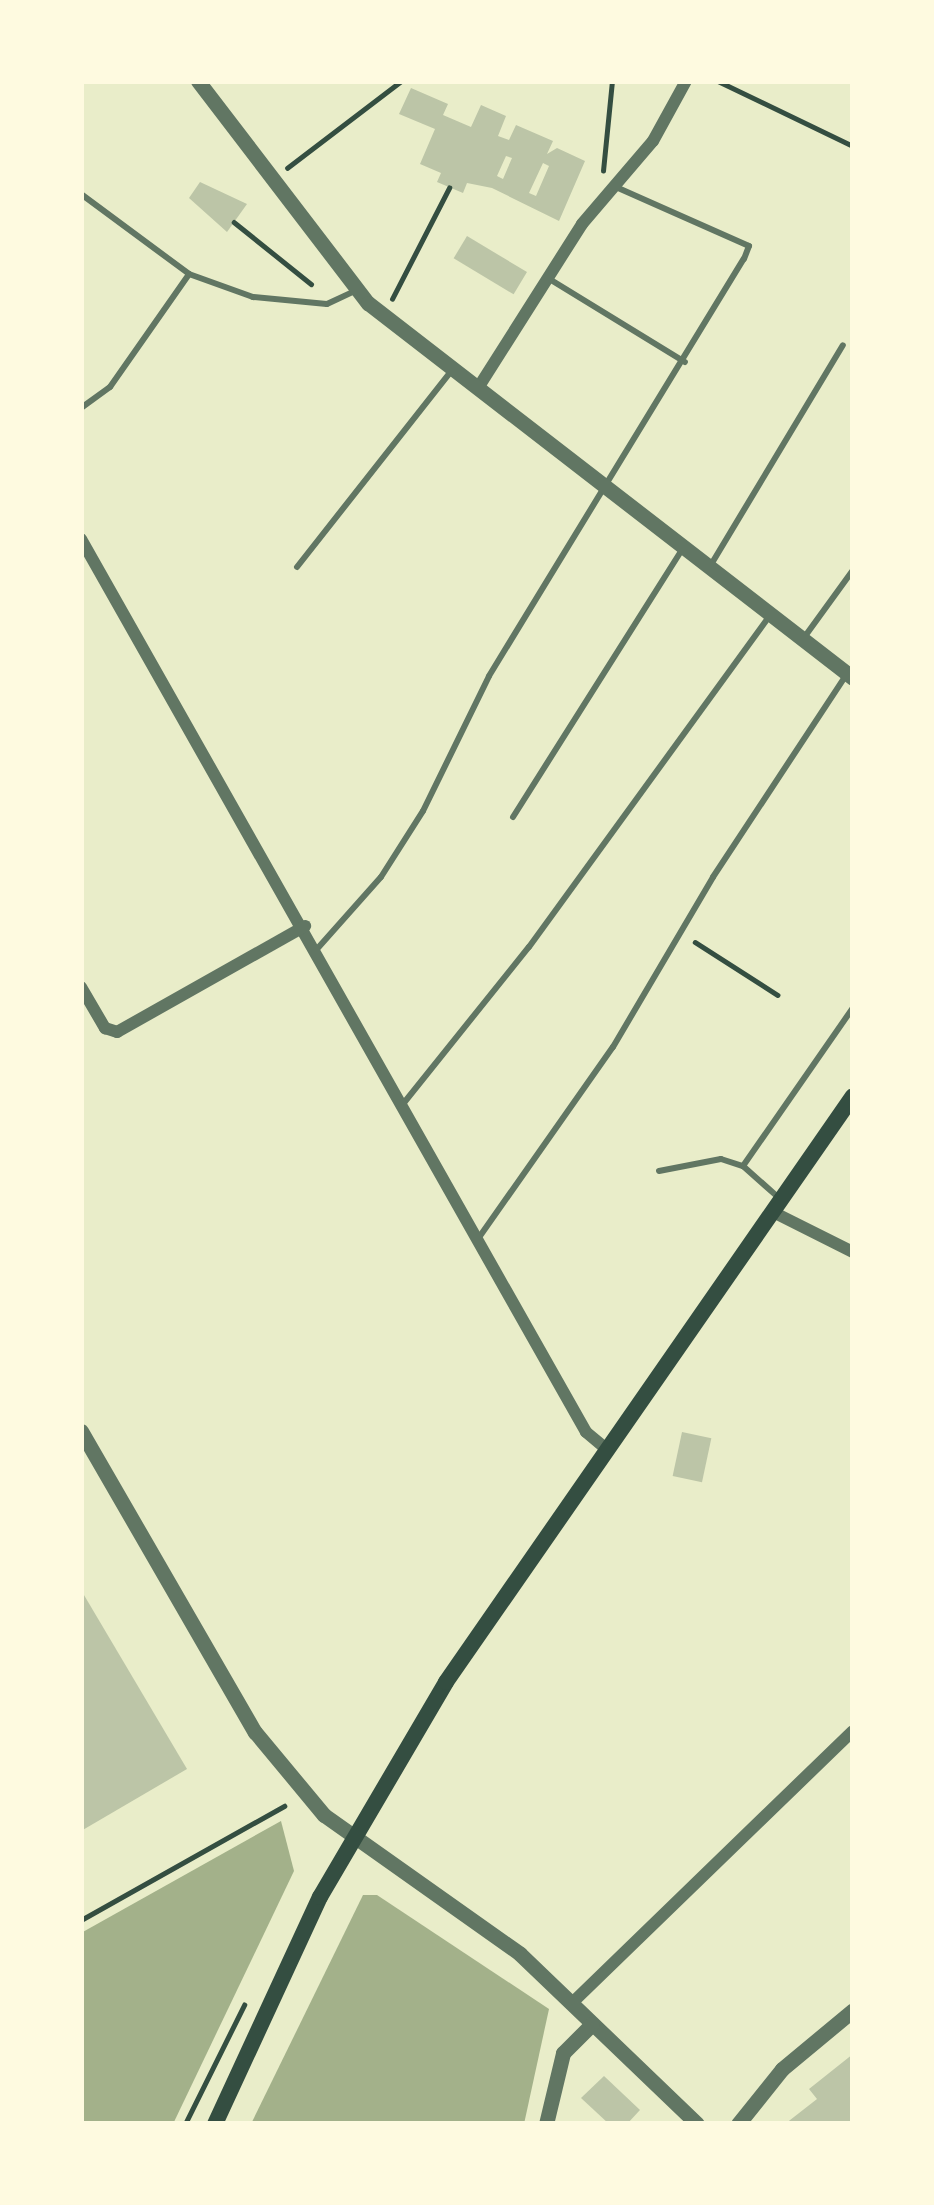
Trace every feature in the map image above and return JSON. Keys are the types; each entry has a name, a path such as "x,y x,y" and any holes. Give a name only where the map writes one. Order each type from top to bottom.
{"main road":[{"path":"214,2124 355,1840 496,1602 853,1096"}],"street":[{"path":"198,81 355,291 712,563 850,676"},
{"path":"478,388 548,278 653,141 686,81"},
{"path":"81,539 305,926 586,1432 606,1449"},
{"path":"81,987 105,1028 117,1032 305,926"},
{"path":"777,1206 853,1252"},
{"path":"81,1431 255,1732 323,1815 520,1954 697,2124"},
{"path":"571,2004 853,1731"},
{"path":"738,2124 782,2069 853,2010"},
{"path":"546,2124 562,2054 592,2024"}],"lane":[{"path":"317,949 381,877 423,811 489,676 685,362 748,247 614,186"},
{"path":"81,194 189,274 253,297 334,303 355,291"},
{"path":"81,408 110,387 189,274"},
{"path":"548,278 685,362"},
{"path":"712,563 843,345"},
{"path":"297,568 453,369"},
{"path":"513,817 686,543"},
{"path":"803,639 853,570"},
{"path":"404,1104 530,947 772,611"},
{"path":"480,1236 613,1047 680,932 850,676"},
{"path":"743,1166 853,1008"},
{"path":"842,1024 853,1031"},
{"path":"659,1172 706,1157 743,1166 777,1206"}],"path":[{"path":"272,179 400,81"},
{"path":"612,81 603,160 614,186"},
{"path":"718,81 853,146"},
{"path":"390,304 449,188"},
{"path":"234,222 334,303"},
{"path":"680,932 778,995"},
{"path":"81,1921 284,1806"},
{"path":"185,2124 244,2005"}],"shaded area":[{"path":"281,1821 294,1871 173,2124 81,2124 81,1933"},
{"path":"363,1895 377,1895 549,2009 524,2124 251,2124"}],"building":[{"path":"411,88 448,104 443,115 471,127 481,105 506,116 498,136 509,140 516,125 553,141 547,154 557,148 585,161 559,221 492,188 467,183 463,193 437,182 441,173 420,164 435,129 399,114","holes":["506,156 512,158 503,179 497,176","543,163 549,166 536,196 529,193"]},
{"path":"200,182 247,204 227,232 189,198"},
{"path":"467,236 527,272 514,294 454,258"},
{"path":"682,1432 711,1438 702,1482 673,1476"},
{"path":"81,1590 187,1769 81,1831"},
{"path":"853,2054 853,2124 785,2124 817,2099 809,2089"},
{"path":"604,2076 640,2110 627,2124 609,2124 581,2098"}]}
